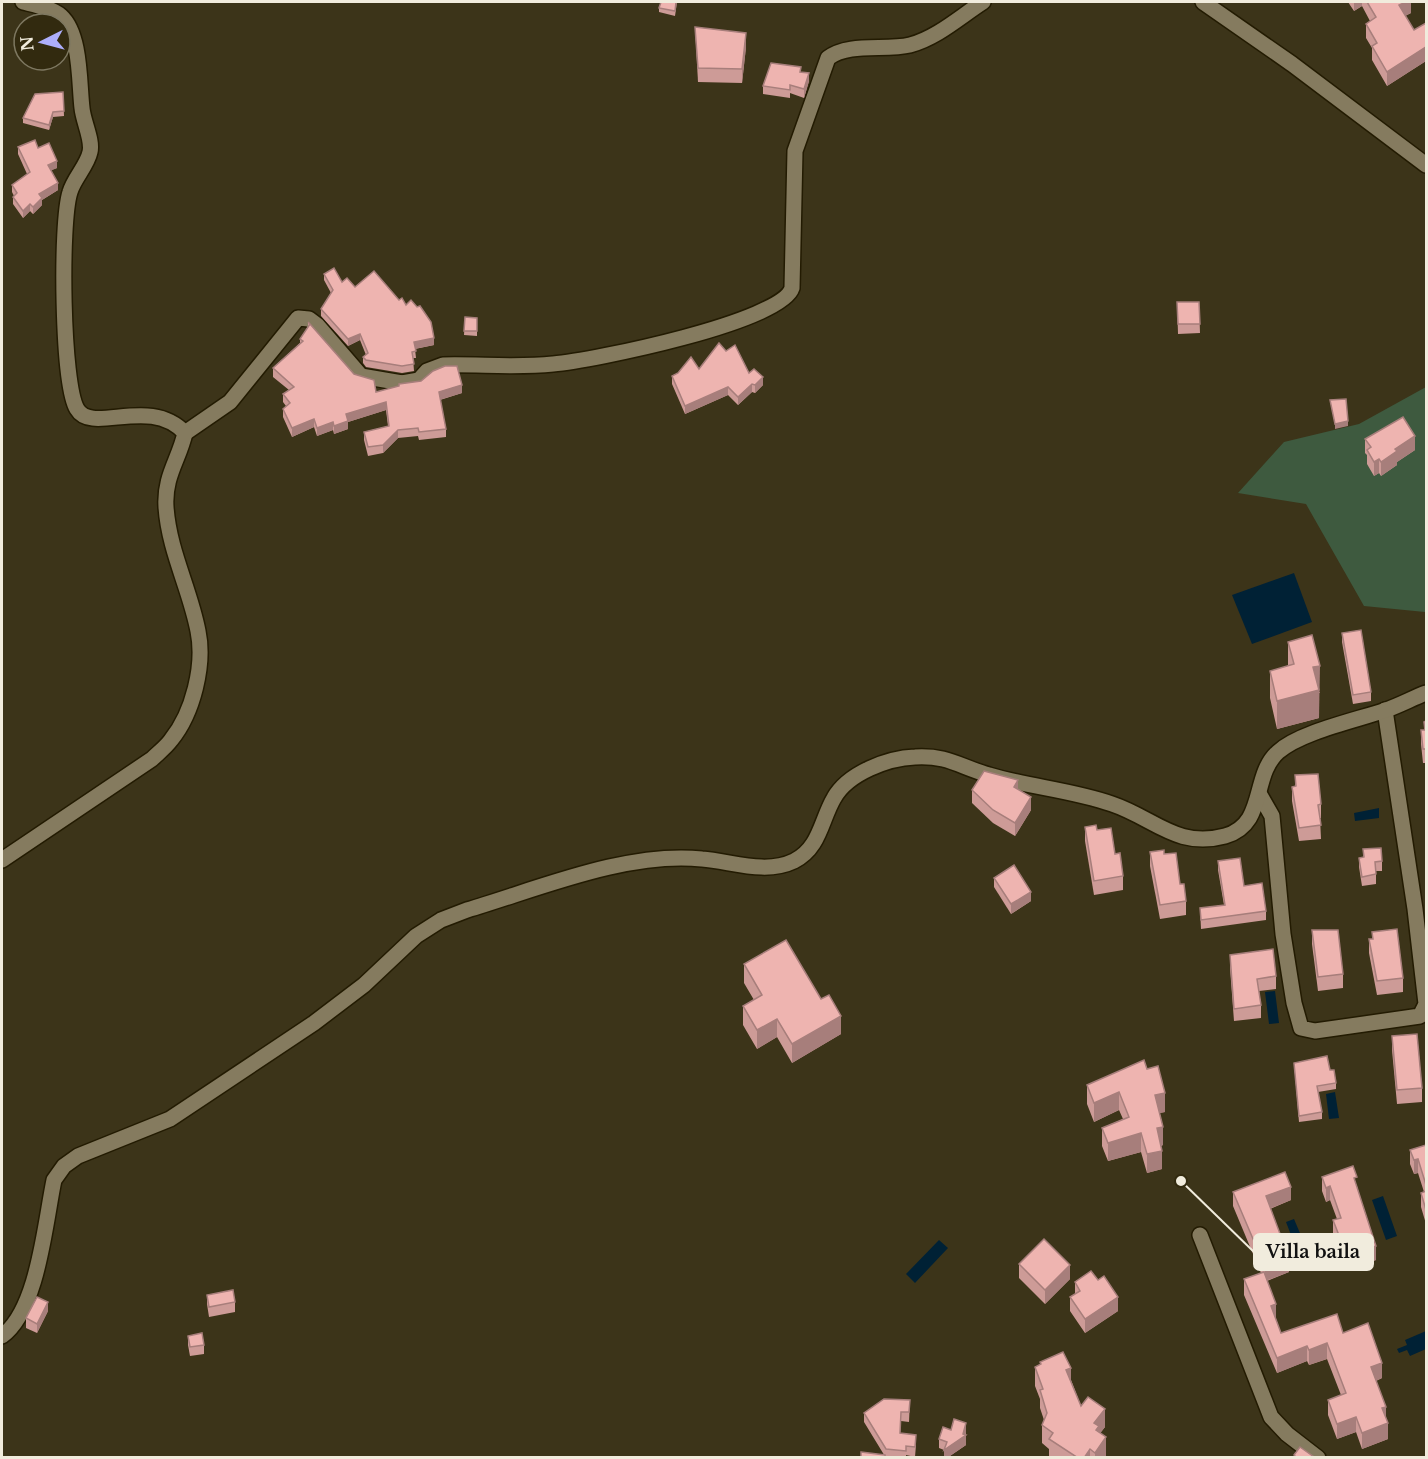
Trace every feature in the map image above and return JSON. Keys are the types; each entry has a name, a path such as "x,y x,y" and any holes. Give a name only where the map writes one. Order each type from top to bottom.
{"street":[{"path":"23,2 52,11 67,24 77,57 82,110 91,151 70,191 64,228 63,250 71,384 76,408 83,416 98,419 154,414 176,423 185,433"},
{"path":"2,860 152,759 172,740 187,714 196,677 199,633 169,533 166,506 170,471 185,433 230,402 298,318 309,319 317,325 355,372 361,376 402,382 419,380 427,370 442,365 554,364 650,348 744,318 783,301 790,296 792,288 795,151 828,58 840,51 908,45 922,41 983,2"},
{"path":"1203,2 1293,64 1426,165"},
{"path":"2,1336 20,1316 28,1296 54,1180 64,1166 93,1148 170,1119 314,1023 364,985 416,936 441,920 466,910 638,860 701,858 733,865 762,866 794,861 808,852 819,836 833,799 843,786 862,774 901,758 950,759 988,775 1098,799 1137,814 1174,836 1209,839 1237,832 1253,813 1268,765 1278,752 1316,734 1426,693"},
{"path":"1260,795 1272,816 1283,934 1294,1003 1301,1028 1315,1031 1420,1016 1426,1004 1415,909 1385,710"},
{"path":"1200,1235 1271,1417 1287,1434 1318,1458"}],"green space":[{"path":"1426,387 1426,609 1425,612 1364,606 1306,504 1238,493 1284,442 1359,424"}],"water":[{"path":"1294,573 1312,622 1252,644 1232,595"},
{"path":"1379,808 1379,818 1355,821 1354,813"},
{"path":"1275,991 1279,1023 1269,1024 1265,992"},
{"path":"1335,1092 1339,1118 1329,1119 1326,1094"},
{"path":"1383,1196 1397,1236 1386,1240 1372,1200"},
{"path":"1294,1219 1305,1245 1296,1248 1286,1222"},
{"path":"939,1240 948,1248 915,1283 906,1274"},
{"path":"1426,1331 1426,1349 1410,1356 1407,1350 1399,1353 1397,1349 1407,1345 1405,1340"}],"building":[{"path":"661,2 676,2 675,11 659,8"},
{"path":"1367,2 1406,2 1399,5 1414,30 1426,23 1426,47 1387,72 1372,46 1377,43 1366,24 1376,17"},
{"path":"695,27 746,33 742,69 698,68"},
{"path":"771,63 801,67 800,72 809,73 804,89 790,85 790,90 763,86"},
{"path":"63,92 64,111 53,112 49,125 23,118 35,94"},
{"path":"35,140 38,148 49,143 57,161 48,165 58,183 39,194 42,198 33,207 30,204 23,211 13,197 17,193 12,185 30,172 18,147"},
{"path":"334,268 342,282 347,278 355,287 374,271 399,300 402,298 406,305 411,300 417,307 420,306 431,322 434,338 414,342 416,351 412,352 414,364 402,366 366,360 363,357 368,353 360,334 348,339 321,309 333,290 324,274"},
{"path":"1177,302 1199,302 1200,324 1178,324"},
{"path":"465,317 477,318 477,331 464,331"},
{"path":"310,324 354,374 374,380 376,392 399,386 399,384 421,381 433,371 445,366 457,366 462,385 439,392 446,429 419,432 418,428 398,430 383,445 368,447 364,432 389,426 386,402 346,414 348,421 334,426 333,422 317,428 314,419 292,428 283,409 290,403 283,394 294,387 273,368 303,341 300,339"},
{"path":"719,343 726,351 735,345 749,373 754,369 763,377 738,397 728,387 685,406 672,376 678,373 691,357 699,369"},
{"path":"1346,399 1348,421 1335,424 1330,400"},
{"path":"1403,417 1415,436 1395,449 1397,451 1381,462 1379,459 1374,462 1367,450 1371,447 1365,439"},
{"path":"1361,630 1371,692 1353,695 1342,633"},
{"path":"1312,635 1320,666 1313,667 1319,690 1277,701 1270,671 1294,664 1288,642"},
{"path":"1426,721 1426,749 1423,749 1421,730 1425,730 1424,722"},
{"path":"984,771 1018,780 1014,787 1031,797 1015,823 993,810 972,790"},
{"path":"1318,774 1321,804 1318,805 1321,825 1299,828 1292,787 1296,786 1295,775"},
{"path":"1096,825 1097,830 1111,828 1115,854 1120,853 1123,876 1094,881 1085,827"},
{"path":"1381,848 1382,861 1375,862 1376,874 1362,877 1359,858 1364,857 1363,849"},
{"path":"1164,850 1164,854 1176,853 1180,884 1184,884 1186,901 1160,905 1150,852"},
{"path":"1240,858 1244,886 1262,883 1266,911 1201,920 1200,908 1225,905 1218,861"},
{"path":"1014,865 1031,892 1011,904 994,878"},
{"path":"1397,929 1403,978 1377,981 1369,939 1373,939 1372,932"},
{"path":"1312,930 1338,930 1343,974 1318,977"},
{"path":"786,940 821,999 829,995 841,1016 792,1044 777,1019 757,1030 743,1006 762,995 744,964"},
{"path":"1273,949 1276,976 1257,979 1261,1005 1234,1009 1230,955"},
{"path":"1417,1034 1422,1088 1397,1090 1392,1036"},
{"path":"1327,1056 1330,1070 1334,1070 1336,1083 1317,1086 1322,1112 1299,1116 1294,1063"},
{"path":"1144,1060 1147,1069 1158,1066 1165,1093 1155,1095 1163,1127 1157,1128 1162,1151 1147,1154 1141,1133 1108,1143 1102,1128 1129,1117 1119,1092 1094,1103 1087,1085"},
{"path":"1426,1145 1426,1185 1418,1159 1414,1160 1410,1150"},
{"path":"1353,1166 1357,1177 1354,1178 1376,1246 1347,1256 1333,1220 1341,1218 1330,1186 1326,1188 1322,1177"},
{"path":"1285,1172 1291,1187 1266,1196 1289,1258 1265,1267 1233,1192"},
{"path":"1426,1191 1426,1210 1421,1193"},
{"path":"1044,1239 1070,1265 1045,1290 1019,1264"},
{"path":"1091,1271 1098,1280 1104,1276 1118,1297 1085,1319 1070,1297 1080,1291 1075,1282"},
{"path":"1264,1272 1276,1304 1271,1306 1281,1333 1337,1314 1343,1333 1368,1323 1382,1363 1371,1367 1386,1407 1382,1408 1388,1423 1362,1433 1356,1417 1337,1424 1328,1400 1346,1393 1327,1343 1309,1350 1307,1346 1277,1358 1244,1279"},
{"path":"233,1290 235,1302 209,1307 207,1295"},
{"path":"37,1297 48,1302 37,1324 26,1318"},
{"path":"202,1333 204,1345 190,1347 188,1336"},
{"path":"1063,1352 1071,1368 1066,1370 1081,1406 1088,1397 1105,1409 1094,1423 1099,1426 1096,1430 1106,1437 1095,1453 1090,1449 1084,1458 1078,1458 1049,1439 1053,1433 1042,1425 1047,1413 1040,1390 1043,1389 1035,1367 1041,1364 1040,1362"},
{"path":"884,1399 910,1400 909,1412 901,1412 900,1433 916,1435 915,1447 906,1446 906,1451 886,1449 864,1413"},
{"path":"954,1419 966,1423 963,1434 966,1435 944,1450 947,1442 939,1439 943,1427 951,1430"},
{"path":"1300,1447 1314,1458 1297,1458 1294,1455"},
{"path":"861,1452 885,1455 885,1458 861,1458"}],"place":[{"name":"Villa baila","path":"1181,1181"}]}
